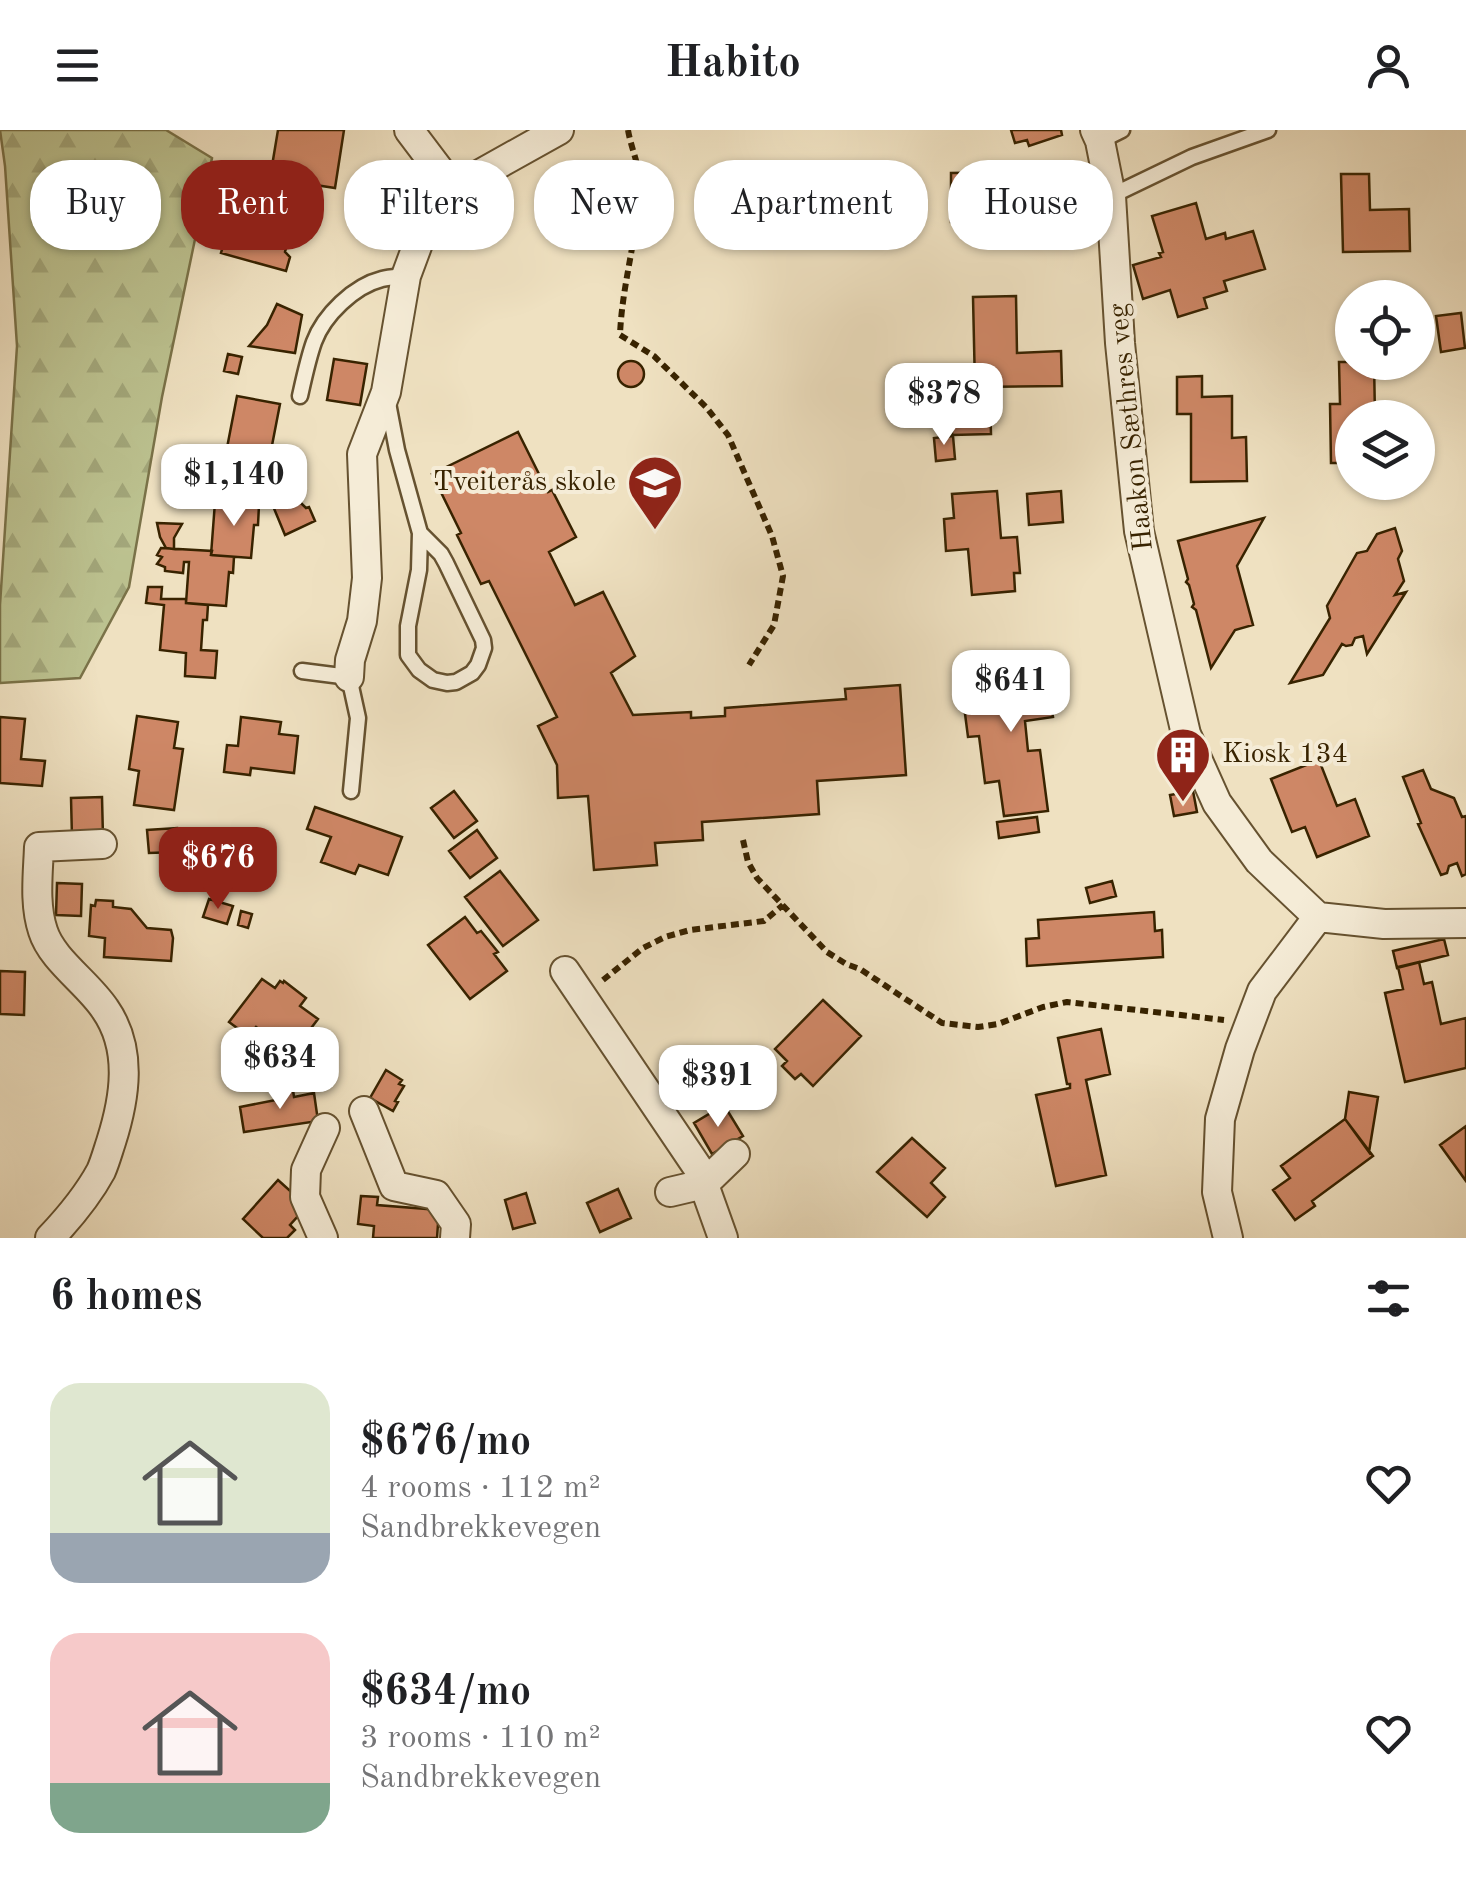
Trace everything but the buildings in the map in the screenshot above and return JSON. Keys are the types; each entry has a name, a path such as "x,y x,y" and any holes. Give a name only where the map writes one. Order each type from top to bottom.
{"street":[{"path":"409,130 432,160"},
{"path":"505,160 558,130"},
{"name":"Haakon Sæthres veg","path":"1106,134 1108,160"},
{"name":"Haakon Sæthres veg","path":"1113,229 1139,530 1186,734 1217,803 1259,861 1318,917"},
{"path":"349,677 367,578 362,454 386,392 406,276 416,250"},
{"path":"50,1238 102,1170 118,1118 125,1077 122,1042 106,1009 44,934 37,902 38,846 102,844"},
{"path":"1228,1238 1217,1192 1220,1119 1262,991 1318,917 1384,924 1466,922"},
{"path":"565,970 698,1168 722,1238"},
{"path":"364,1111 394,1186 436,1194 456,1224 455,1238"},
{"path":"323,1238 305,1197 306,1170 324,1128"},
{"path":"670,1192 704,1184 735,1154"}],"lane":[{"path":"1113,195 1192,157 1268,130"},
{"path":"300,396 314,340 324,322 363,287 384,278 406,276"},
{"path":"386,392 420,532 408,655 433,680 456,682 478,665 483,656 483,640 441,554 420,532"},
{"path":"302,671 349,677 358,718 350,791"}],"path":[{"path":"628,130 640,180 620,335 654,356 728,435 772,536 783,576 774,625 750,665"},
{"path":"743,840 748,862 758,878 828,952 942,1024 998,1024 1067,1002 1250,1022"},
{"path":"582,997 642,948 665,937 764,920 783,905"}],"green space":[{"path":"0,130 166,130 212,158 181,160 181,250 193,250 129,587 80,678 0,683 0,605 17,346"}],"place":[{"name":"Tveiterås skole","path":"655,532"},
{"name":"Kiosk 134","path":"1183,804"}]}
